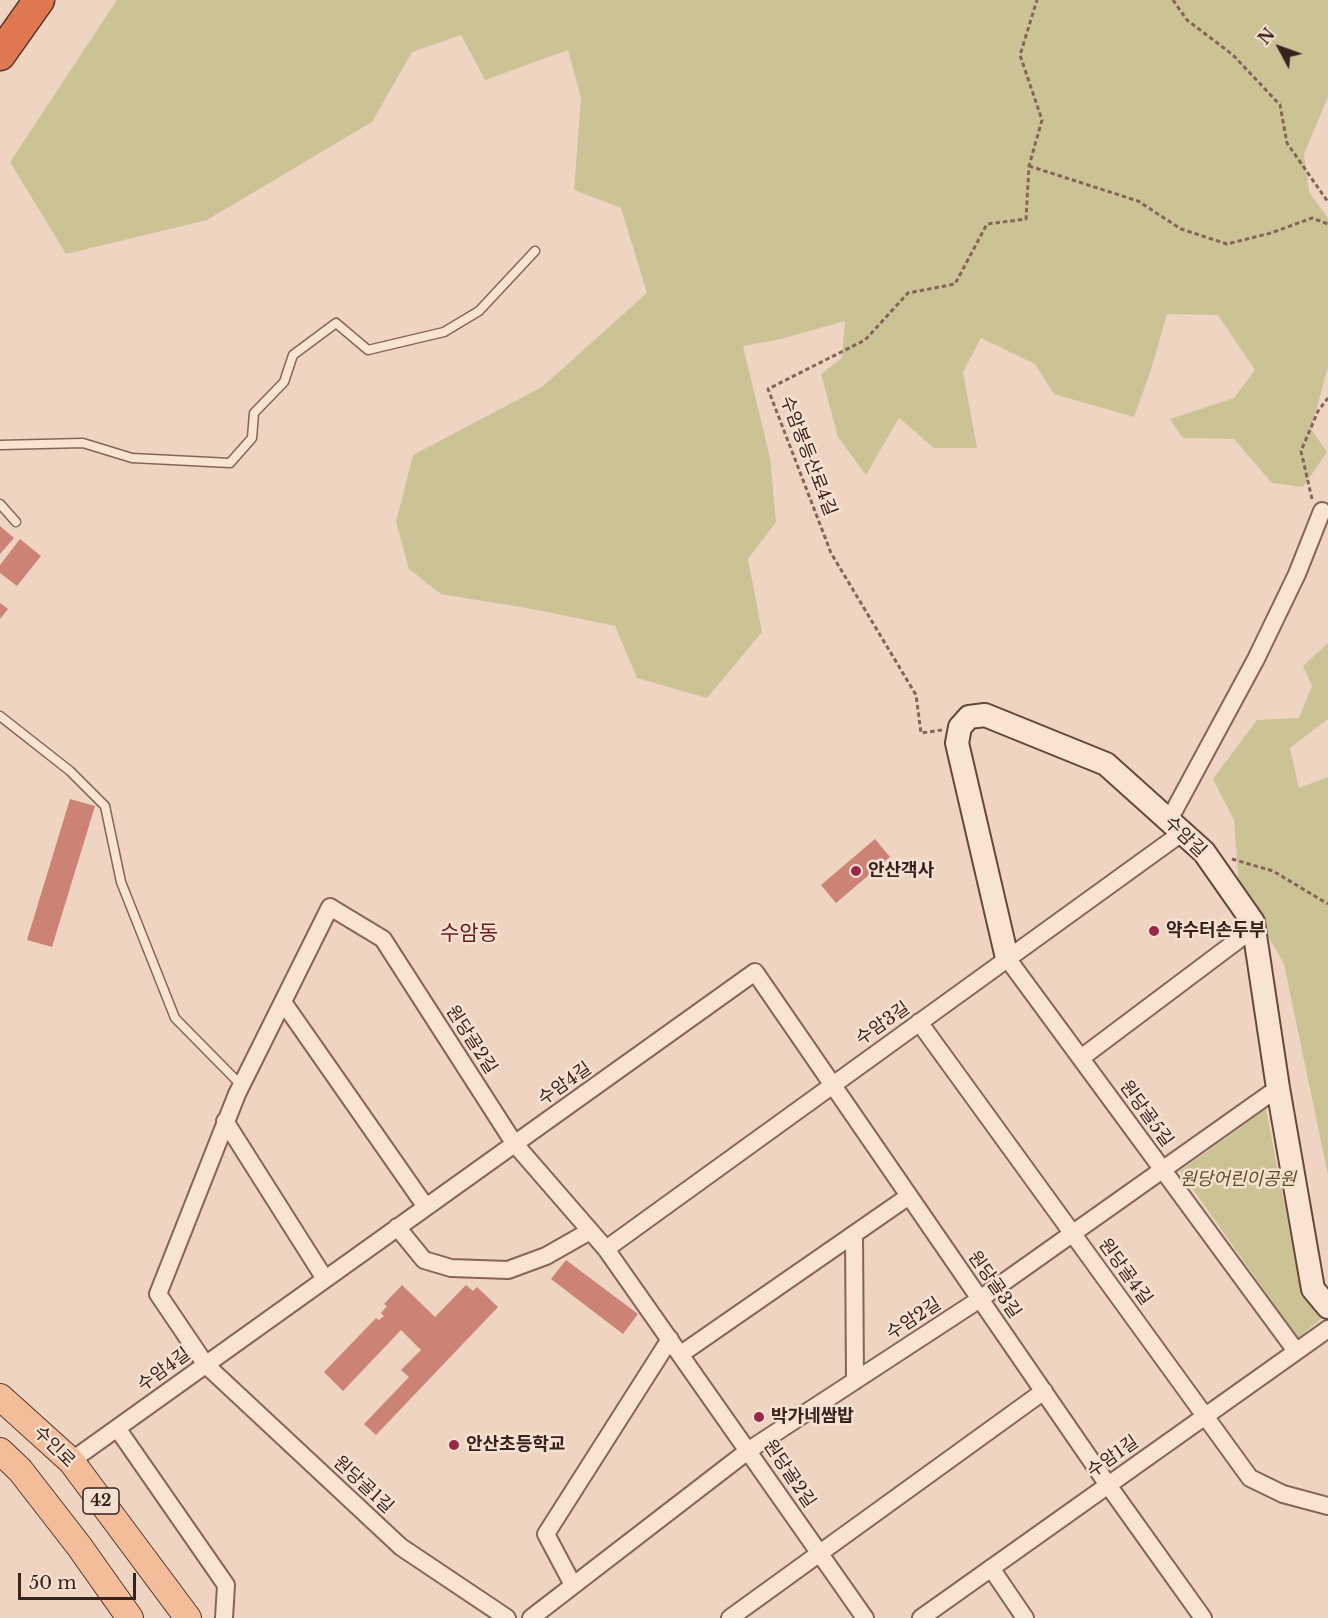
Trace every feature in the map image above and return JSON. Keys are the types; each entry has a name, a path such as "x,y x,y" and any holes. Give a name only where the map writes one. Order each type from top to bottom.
{"highway":[{"path":"0,55 39,0"}],"main road":[{"name":"수인로","path":"0,1397 71,1461 188,1618"},
{"name":"42","path":"0,1451 20,1470 80,1546 130,1618"}],"street":[{"path":"1176,826 1297,574 1320,517"},
{"name":"수암길","path":"960,727 969,717 984,715 1106,764 1204,852 1253,922 1278,1088 1313,1290 1328,1307"},
{"path":"960,727 957,742 1007,958"},
{"name":"수암3길","path":"606,1249 1007,958 1176,826"},
{"name":"원당골2길","path":"206,1365 158,1294 241,1085 330,908 383,939 514,1143 606,1249 865,1618"},
{"path":"1081,1058 1254,928"},
{"name":"원당골5길","path":"1007,958 1296,1351"},
{"name":"원당골3길","path":"755,972 1108,1485 1203,1618"},
{"name":"수암4길","path":"71,1461 755,972"},
{"path":"283,1002 426,1207"},
{"name":"원당골4길","path":"919,1022 1250,1478 1283,1494 1328,1506"},
{"name":"수암2길","path":"531,1618 748,1450 980,1299 1278,1088"},
{"path":"225,1121 325,1279"},
{"path":"681,1354 909,1196"},
{"path":"397,1227 424,1260 451,1268 508,1270 546,1256 590,1231"},
{"path":"854,1234 855,1381"},
{"name":"수암1길","path":"921,1618 1328,1329"},
{"path":"573,1585 546,1534 670,1339"},
{"name":"원당골1길","path":"206,1365 401,1547 507,1618"},
{"path":"730,1618 1044,1391"},
{"path":"117,1428 226,1585 225,1618"},
{"path":"991,1568 1025,1618"}],"lane":[{"path":"0,445 83,443 132,458 230,463 252,438 254,413 284,382 293,355 336,323 368,350 444,332 479,311 535,251"},
{"path":"0,504 16,522"},
{"path":"0,716 70,771 105,806 121,882 175,1018 241,1085"}],"path":[{"name":"수암봉등산로4길","path":"960,727 921,733 916,695 831,553 768,389 865,340 908,293 955,284 987,224 1026,219 1029,166 1042,120 1020,56 1037,0"},
{"path":"1173,0 1187,20 1233,55 1281,105 1287,143 1328,202"},
{"path":"1029,166 1138,201 1182,229 1227,244 1312,218 1328,224"},
{"path":"1320,517 1301,451 1318,411 1328,398"},
{"path":"1204,852 1273,871 1328,904"}],"green space":[{"path":"117,0 1328,0 1328,97 1304,154 1309,192 1328,218 1328,367 1311,429 1327,452 1303,487 1272,483 1234,439 1183,438 1170,419 1234,398 1255,370 1218,315 1167,314 1151,370 1134,417 1054,394 1035,364 981,338 963,372 977,448 934,448 899,418 866,475 838,437 821,374 842,358 845,321 777,340 743,346 770,458 776,522 748,559 762,632 707,698 637,678 615,626 538,610 441,594 409,569 396,522 413,455 542,387 647,293 621,208 574,190 581,98 568,50 485,80 461,35 412,52 372,122 207,220 66,254 10,162"},
{"path":"1328,643 1328,719 1290,748 1299,788 1328,777 1328,1175 1284,964 1239,885 1234,820 1213,779 1257,720 1299,718 1312,686 1303,666"},
{"name":"원당어린이공원","path":"1266,1109 1301,1290 1322,1318 1298,1338 1180,1171"}],"building":[{"path":"0,526 14,538 0,554"},
{"path":"20,539 41,556 17,586 0,573 0,565"},
{"path":"0,603 8,609 0,619"},
{"path":"70,799 95,806 52,947 27,940"},
{"name":"안산객사","path":"875,839 890,857 836,903 821,885"},
{"path":"566,1260 638,1314 623,1334 551,1279"},
{"path":"402,1285 435,1317 466,1285 473,1291 477,1287 498,1307 376,1435 364,1424 409,1377 401,1370 421,1350 401,1330 343,1391 324,1372 376,1318 379,1320 384,1316 381,1313 387,1306 384,1304"}],"place":[{"name":"안산객사","path":"856,871"},
{"name":"약수터손두부","path":"1154,931"},
{"name":"박가네쌈밥","path":"759,1417"},
{"name":"안산초등학교","path":"454,1445"}],"district":[{"name":"수암동","path":"469,934"}]}
